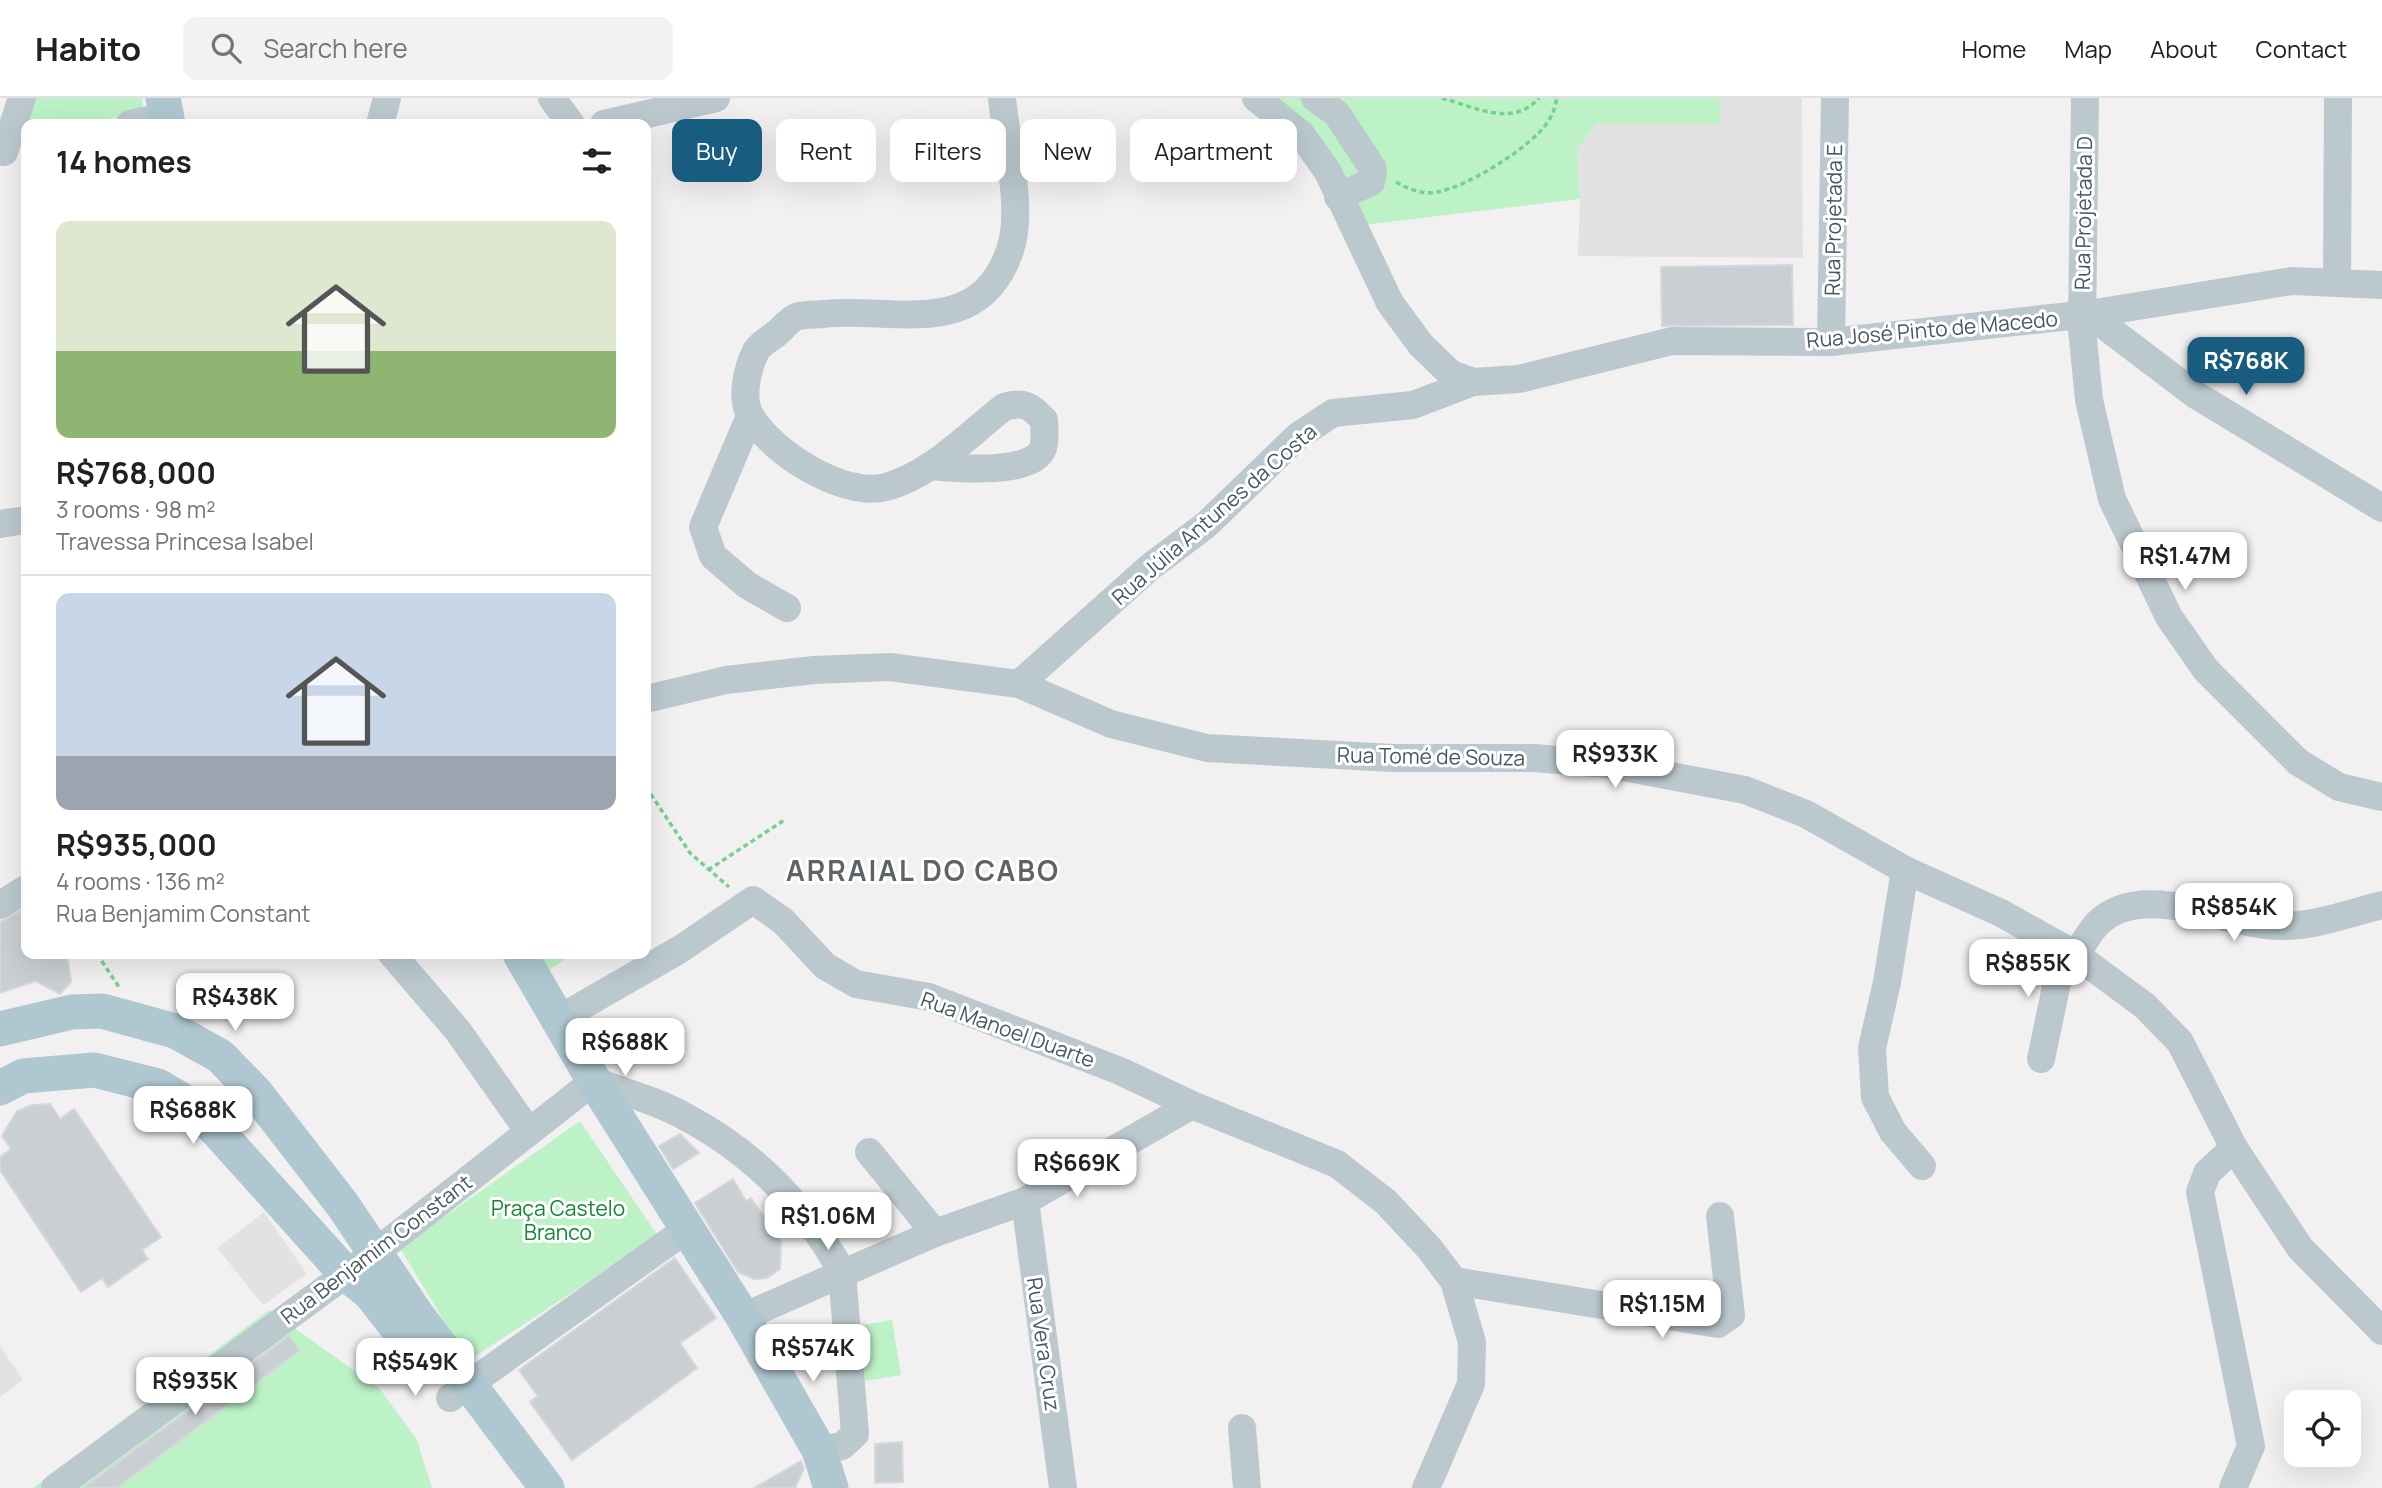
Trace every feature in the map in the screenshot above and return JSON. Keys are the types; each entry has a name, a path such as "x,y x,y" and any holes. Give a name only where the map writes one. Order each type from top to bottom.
{"main road":[{"path":"523,959 594,1081 743,1317 823,1475"},
{"path":"0,1029 72,1012 102,1011 175,1031 220,1056 256,1093 376,1252 517,1488"},
{"path":"0,1088 23,1076 94,1070 158,1086 192,1106 219,1132 345,1273 381,1305 547,1488"}],"street":[{"path":"10,154 22,98"},
{"path":"381,119 387,98"},
{"path":"552,98 567,119"},
{"path":"626,119 716,98"},
{"path":"787,608 747,585 713,556 703,527 750,416 746,374 758,348 796,317 849,311 916,317 947,314 969,303 992,284 1010,250 1015,215 1002,98"},
{"path":"1256,98 1303,135 1328,172 1390,303 1421,345 1451,374 1473,382"},
{"path":"1315,98 1337,114 1373,169 1371,182 1338,197"},
{"name":"Rua Projetada E","path":"1831,342 1835,98"},
{"name":"Rua Projetada D","path":"2085,98 2084,319 2089,400 2112,499 2169,617 2206,670 2298,762 2339,786 2382,797"},
{"path":"2337,282 2338,98"},
{"path":"146,119 166,113"},
{"name":"Rua José Pinto de Macedo","path":"1473,382 1519,379 1672,341 1831,342 2084,319 2268,284 2337,282 2382,285"},
{"path":"2084,319 2177,383 2382,508"},
{"name":"Rua Júlia Antunes da Costa","path":"1019,684 1150,567 1206,525 1298,436 1333,413 1413,405 1473,382"},
{"path":"750,416 783,450 820,476 860,488 886,487 930,466"},
{"path":"0,524 21,521"},
{"name":"Rua Tomé de Souza","path":"651,698 726,680 814,670 890,667 1019,684 1111,724 1207,748 1393,758 1534,758 1607,764 1745,790 1806,814 1905,870 2001,913 2070,952 2145,1006 2180,1042 2234,1148 2300,1248 2382,1331"},
{"path":"1905,870 1887,982 1872,1048 1875,1097 1893,1132 1922,1166"},
{"path":"0,905 21,892"},
{"path":"559,1019 679,950 753,900"},
{"name":"Rua Manoel Duarte","path":"753,900 783,921 825,967 856,984 929,997 1120,1071 1192,1105 1337,1164 1386,1202 1429,1248 1454,1281 1472,1342 1471,1384 1426,1488"},
{"path":"2041,1059 2070,952 2097,924 2117,910 2150,903 2280,926 2305,925 2382,905"},
{"path":"396,959 458,1031 529,1132"},
{"path":"594,1081 683,1115 744,1153 779,1184 800,1209 842,1272 855,1434 842,1446 823,1475"},
{"name":"Rua Benjamim Constant","path":"55,1488 376,1252 594,1081"},
{"path":"743,1317 934,1233 1025,1201 1192,1105"},
{"path":"2233,1488 2251,1447 2200,1192 2207,1173 2234,1148"},
{"path":"869,1152 934,1233"},
{"name":"Rua Vera Cruz","path":"1025,1201 1063,1488"},
{"path":"1454,1281 1718,1324 1731,1315 1720,1216"},
{"path":"460,1391 687,1229"},
{"path":"1242,1428 1247,1488"}],"path":[{"path":"1443,98 1507,115 1521,112 1539,98"},
{"path":"1373,169 1418,192 1435,193 1458,187 1536,135 1553,114 1557,98"},
{"path":"651,795 690,853 726,885 753,900"},
{"path":"708,870 786,819"}],"shaded area":[{"path":"1720,98 1802,98 1803,258 1578,256 1580,199 1577,149 1595,124 1719,124"},
{"path":"264,1212 307,1274 263,1305 217,1248"},
{"path":"0,1346 23,1380 0,1397"}],"green space":[{"path":"31,98 142,98 144,113 109,119 27,119"},
{"path":"1278,98 1720,98 1720,124 1596,124 1577,149 1580,199 1362,225 1317,130"},
{"path":"538,959 566,959 546,972"},
{"name":"Praça Castelo Branco","path":"580,1121 658,1236 468,1361 400,1248"},
{"path":"269,1310 380,1389 417,1440 432,1488 33,1488"},
{"path":"892,1320 901,1375 865,1381 857,1326"}],"building":[{"path":"1792,265 1793,325 1662,326 1661,267"},
{"path":"21,911 21,959 68,959 71,982 60,994 36,981 0,993 0,922"},
{"path":"50,1104 60,1119 74,1109 161,1237 142,1250 148,1259 108,1287 102,1278 81,1292 0,1170 0,1157 11,1149 2,1136 17,1111 32,1105"},
{"path":"680,1134 699,1153 673,1169 659,1146"},
{"path":"733,1179 746,1201 751,1198 781,1241 780,1269 767,1278 754,1279 738,1272 695,1203"},
{"path":"675,1258 716,1318 680,1343 697,1368 572,1460 530,1402 538,1396 519,1370"},
{"path":"812,1326 827,1356 806,1366 792,1336"},
{"path":"289,1336 300,1350 117,1488 83,1488"},
{"path":"902,1442 903,1482 875,1483 875,1444"},
{"path":"801,1461 804,1469 795,1488 754,1488"}],"district":[{"name":"ARRAIAL DO CABO","path":"923,870"}]}
